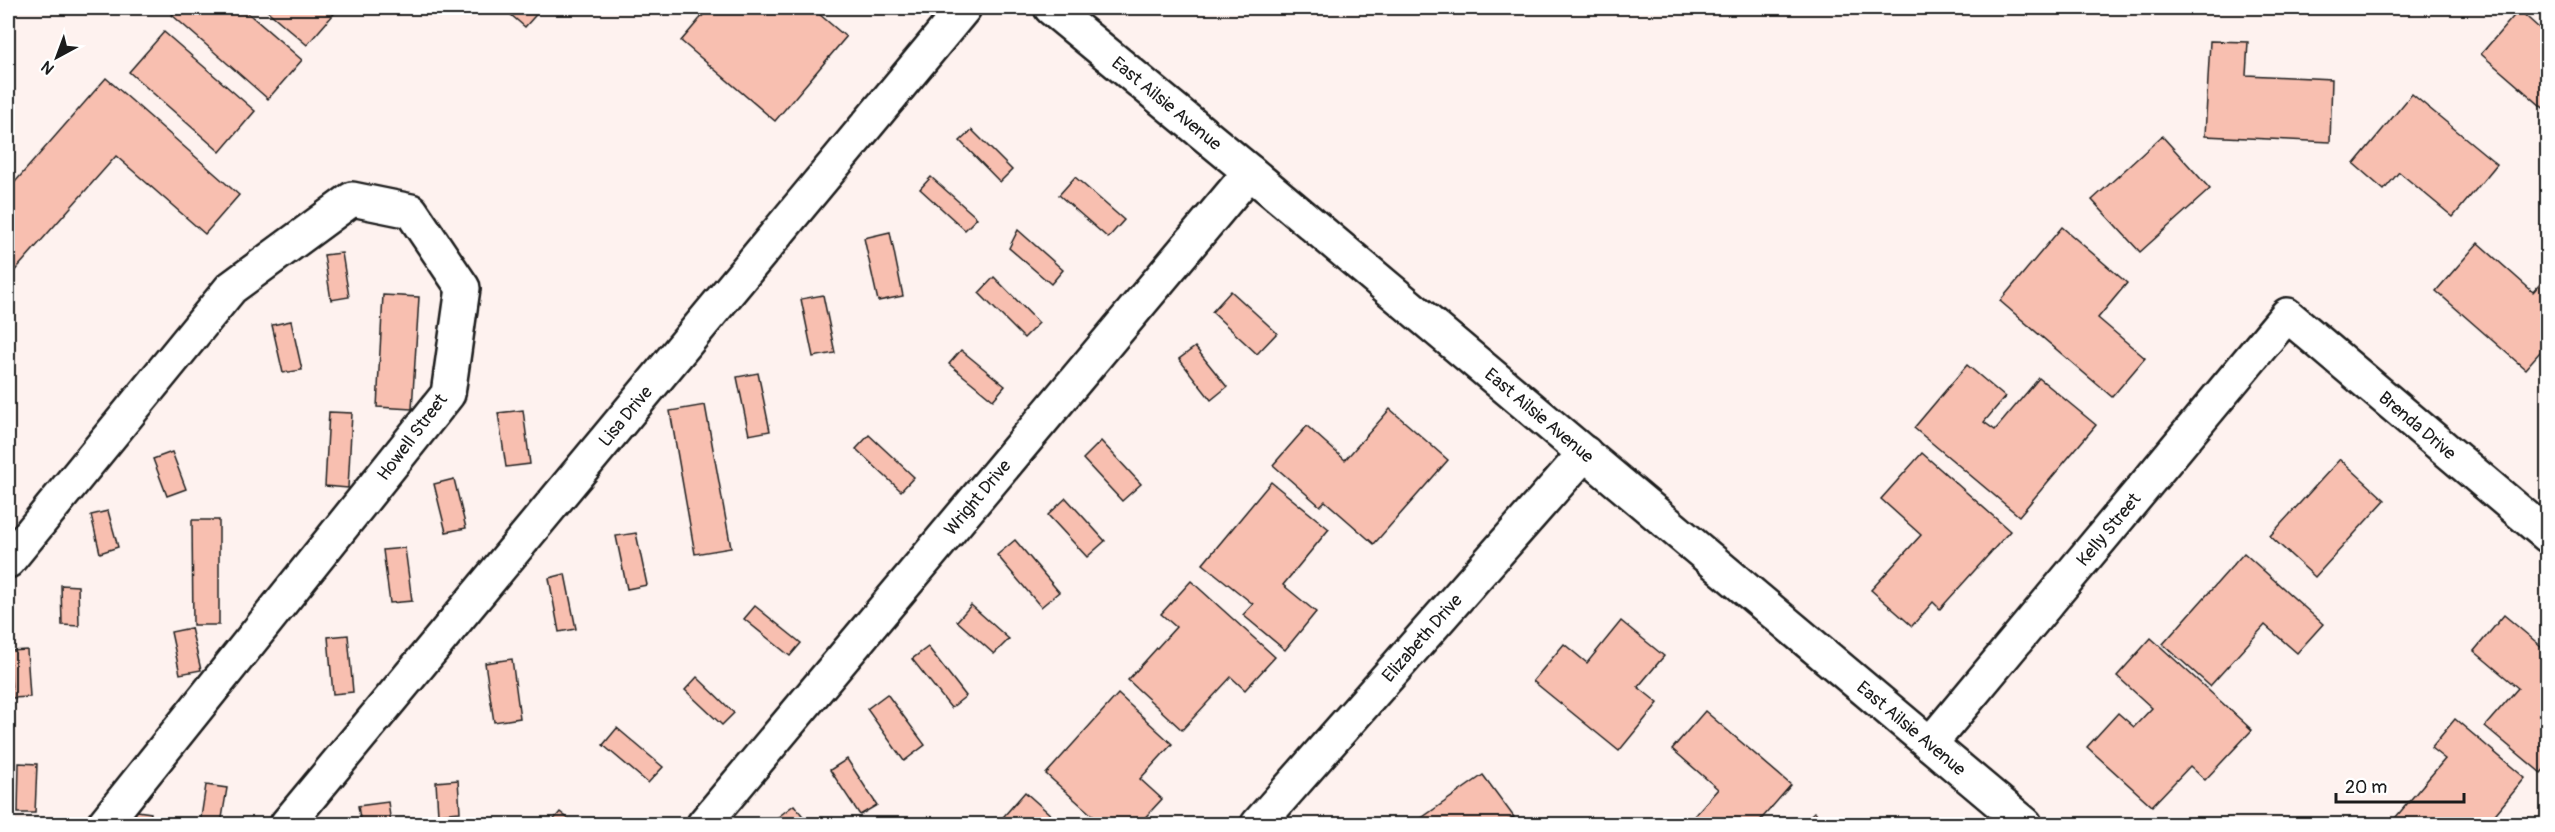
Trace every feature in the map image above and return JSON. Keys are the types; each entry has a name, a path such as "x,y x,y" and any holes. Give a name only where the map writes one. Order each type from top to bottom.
{"street":[{"name":"Lisa Drive","path":"287,825 964,8"},
{"name":"East Ailsie Avenue","path":"1051,8 1585,453 2025,825"},
{"name":"Wright Drive","path":"704,825 1250,172"},
{"name":"Howell Street","path":"8,561 231,288 352,199 411,211 464,288 448,394 104,825"},
{"name":"Brenda Drive","path":"2287,315 2547,536"},
{"name":"Kelly Street","path":"1930,744 2287,315"},
{"name":"Elizabeth Drive","path":"1258,825 1585,453"}],"building":[{"path":"179,8 242,8 302,60 268,99 172,15"},
{"path":"264,8 339,8 307,45"},
{"path":"503,8 542,8 525,27"},
{"path":"709,8 812,8 846,37 775,121 681,41"},
{"path":"2519,10 2548,36 2548,112 2481,54"},
{"path":"164,32 255,111 220,152 129,72"},
{"path":"2210,41 2248,42 2246,75 2332,79 2330,142 2205,136"},
{"path":"106,78 239,195 205,234 116,156 10,276 8,273 8,190"},
{"path":"2412,94 2497,164 2453,217 2399,172 2384,190 2354,164"},
{"path":"972,130 1012,170 1000,182 960,141"},
{"path":"2162,136 2210,189 2140,252 2092,200"},
{"path":"931,177 977,218 965,230 920,189"},
{"path":"1075,177 1124,220 1108,238 1059,195"},
{"path":"2062,227 2127,283 2098,318 2145,358 2112,397 2000,301"},
{"path":"1018,230 1063,270 1051,284 1009,248"},
{"path":"890,232 903,296 878,301 864,238"},
{"path":"2478,243 2533,292 2548,275 2548,343 2525,369 2436,291"},
{"path":"342,253 349,297 331,300 324,255"},
{"path":"994,277 1039,323 1024,338 979,293"},
{"path":"1231,291 1277,333 1257,354 1212,312"},
{"path":"383,295 419,297 412,409 377,407"},
{"path":"823,295 835,353 813,357 801,299"},
{"path":"291,321 302,370 283,373 272,325"},
{"path":"1195,347 1227,387 1211,400 1179,359"},
{"path":"961,350 1005,386 993,400 949,364"},
{"path":"1967,365 2005,397 1984,422 1995,430 2039,378 2096,425 2019,516 1914,428"},
{"path":"758,373 770,431 749,435 737,377"},
{"path":"705,405 731,548 695,554 670,411"},
{"path":"1390,409 1448,460 1374,544 1325,501 1320,506 1273,465 1307,426 1345,460"},
{"path":"523,410 530,464 506,467 498,413"},
{"path":"329,412 352,413 348,488 325,486"},
{"path":"869,435 914,477 901,491 856,449"},
{"path":"1101,441 1141,484 1122,501 1083,459"},
{"path":"172,452 186,489 167,496 153,459"},
{"path":"1922,453 2010,531 1940,609 1933,602 1912,626 1871,590 1921,535 1881,499"},
{"path":"2340,459 2385,500 2315,577 2270,536"},
{"path":"454,479 466,528 446,532 434,484"},
{"path":"1271,482 1329,529 1283,585 1316,612 1285,650 1243,615 1253,604 1203,564"},
{"path":"1066,498 1105,541 1087,557 1048,515"},
{"path":"108,511 118,547 100,553 91,515"},
{"path":"192,520 219,520 219,625 193,625"},
{"path":"636,533 647,585 627,589 616,536"},
{"path":"1015,540 1059,592 1041,607 997,555"},
{"path":"405,548 412,601 390,603 383,550"},
{"path":"2244,553 2323,624 2297,653 2265,625 2210,686 2163,644"},
{"path":"565,574 576,629 559,632 549,578"},
{"path":"1191,581 1275,657 1245,690 1231,677 1182,730 1128,680 1176,627 1161,614"},
{"path":"61,585 78,586 79,626 62,625"},
{"path":"971,605 1009,639 994,654 957,621"},
{"path":"755,606 801,643 790,656 744,619"},
{"path":"2504,615 2548,652 2548,765 2541,773 2485,726 2518,688 2474,651"},
{"path":"1621,621 1664,656 1638,687 1658,703 1619,751 1533,681 1564,644 1587,663"},
{"path":"191,628 201,670 180,674 171,632"},
{"path":"348,635 353,692 333,694 328,637"},
{"path":"2151,638 2252,730 2205,780 2190,766 2152,806 2087,747 2118,713 2134,727 2152,708 2117,676"},
{"path":"928,647 966,696 951,708 912,659"},
{"path":"27,650 30,697 12,698 10,651"},
{"path":"512,659 520,718 494,722 485,663"},
{"path":"697,677 734,713 722,725 685,690"},
{"path":"887,694 925,745 904,761 867,709"},
{"path":"1118,694 1172,744 1140,779 1162,799 1139,824 1102,824 1046,774"},
{"path":"1705,711 1791,785 1757,824 1687,824 1718,789 1672,749"},
{"path":"2455,719 2525,778 2487,824 2390,824 2445,759 2431,748"},
{"path":"617,728 663,767 648,783 603,745"},
{"path":"847,759 877,805 860,815 830,770"},
{"path":"19,763 37,764 35,813 18,813"},
{"path":"1483,775 1514,817 1502,824 1413,824"},
{"path":"458,780 460,812 438,814 436,782"},
{"path":"206,785 227,788 221,824 200,824"},
{"path":"1025,792 1061,824 997,824"},
{"path":"388,802 391,824 361,824 358,806"},
{"path":"794,805 809,824 784,824 778,817"},
{"path":"123,809 151,813 150,824 121,824"},
{"path":"560,812 575,824 550,824"},
{"path":"1814,812 1828,824 1802,824"}]}
